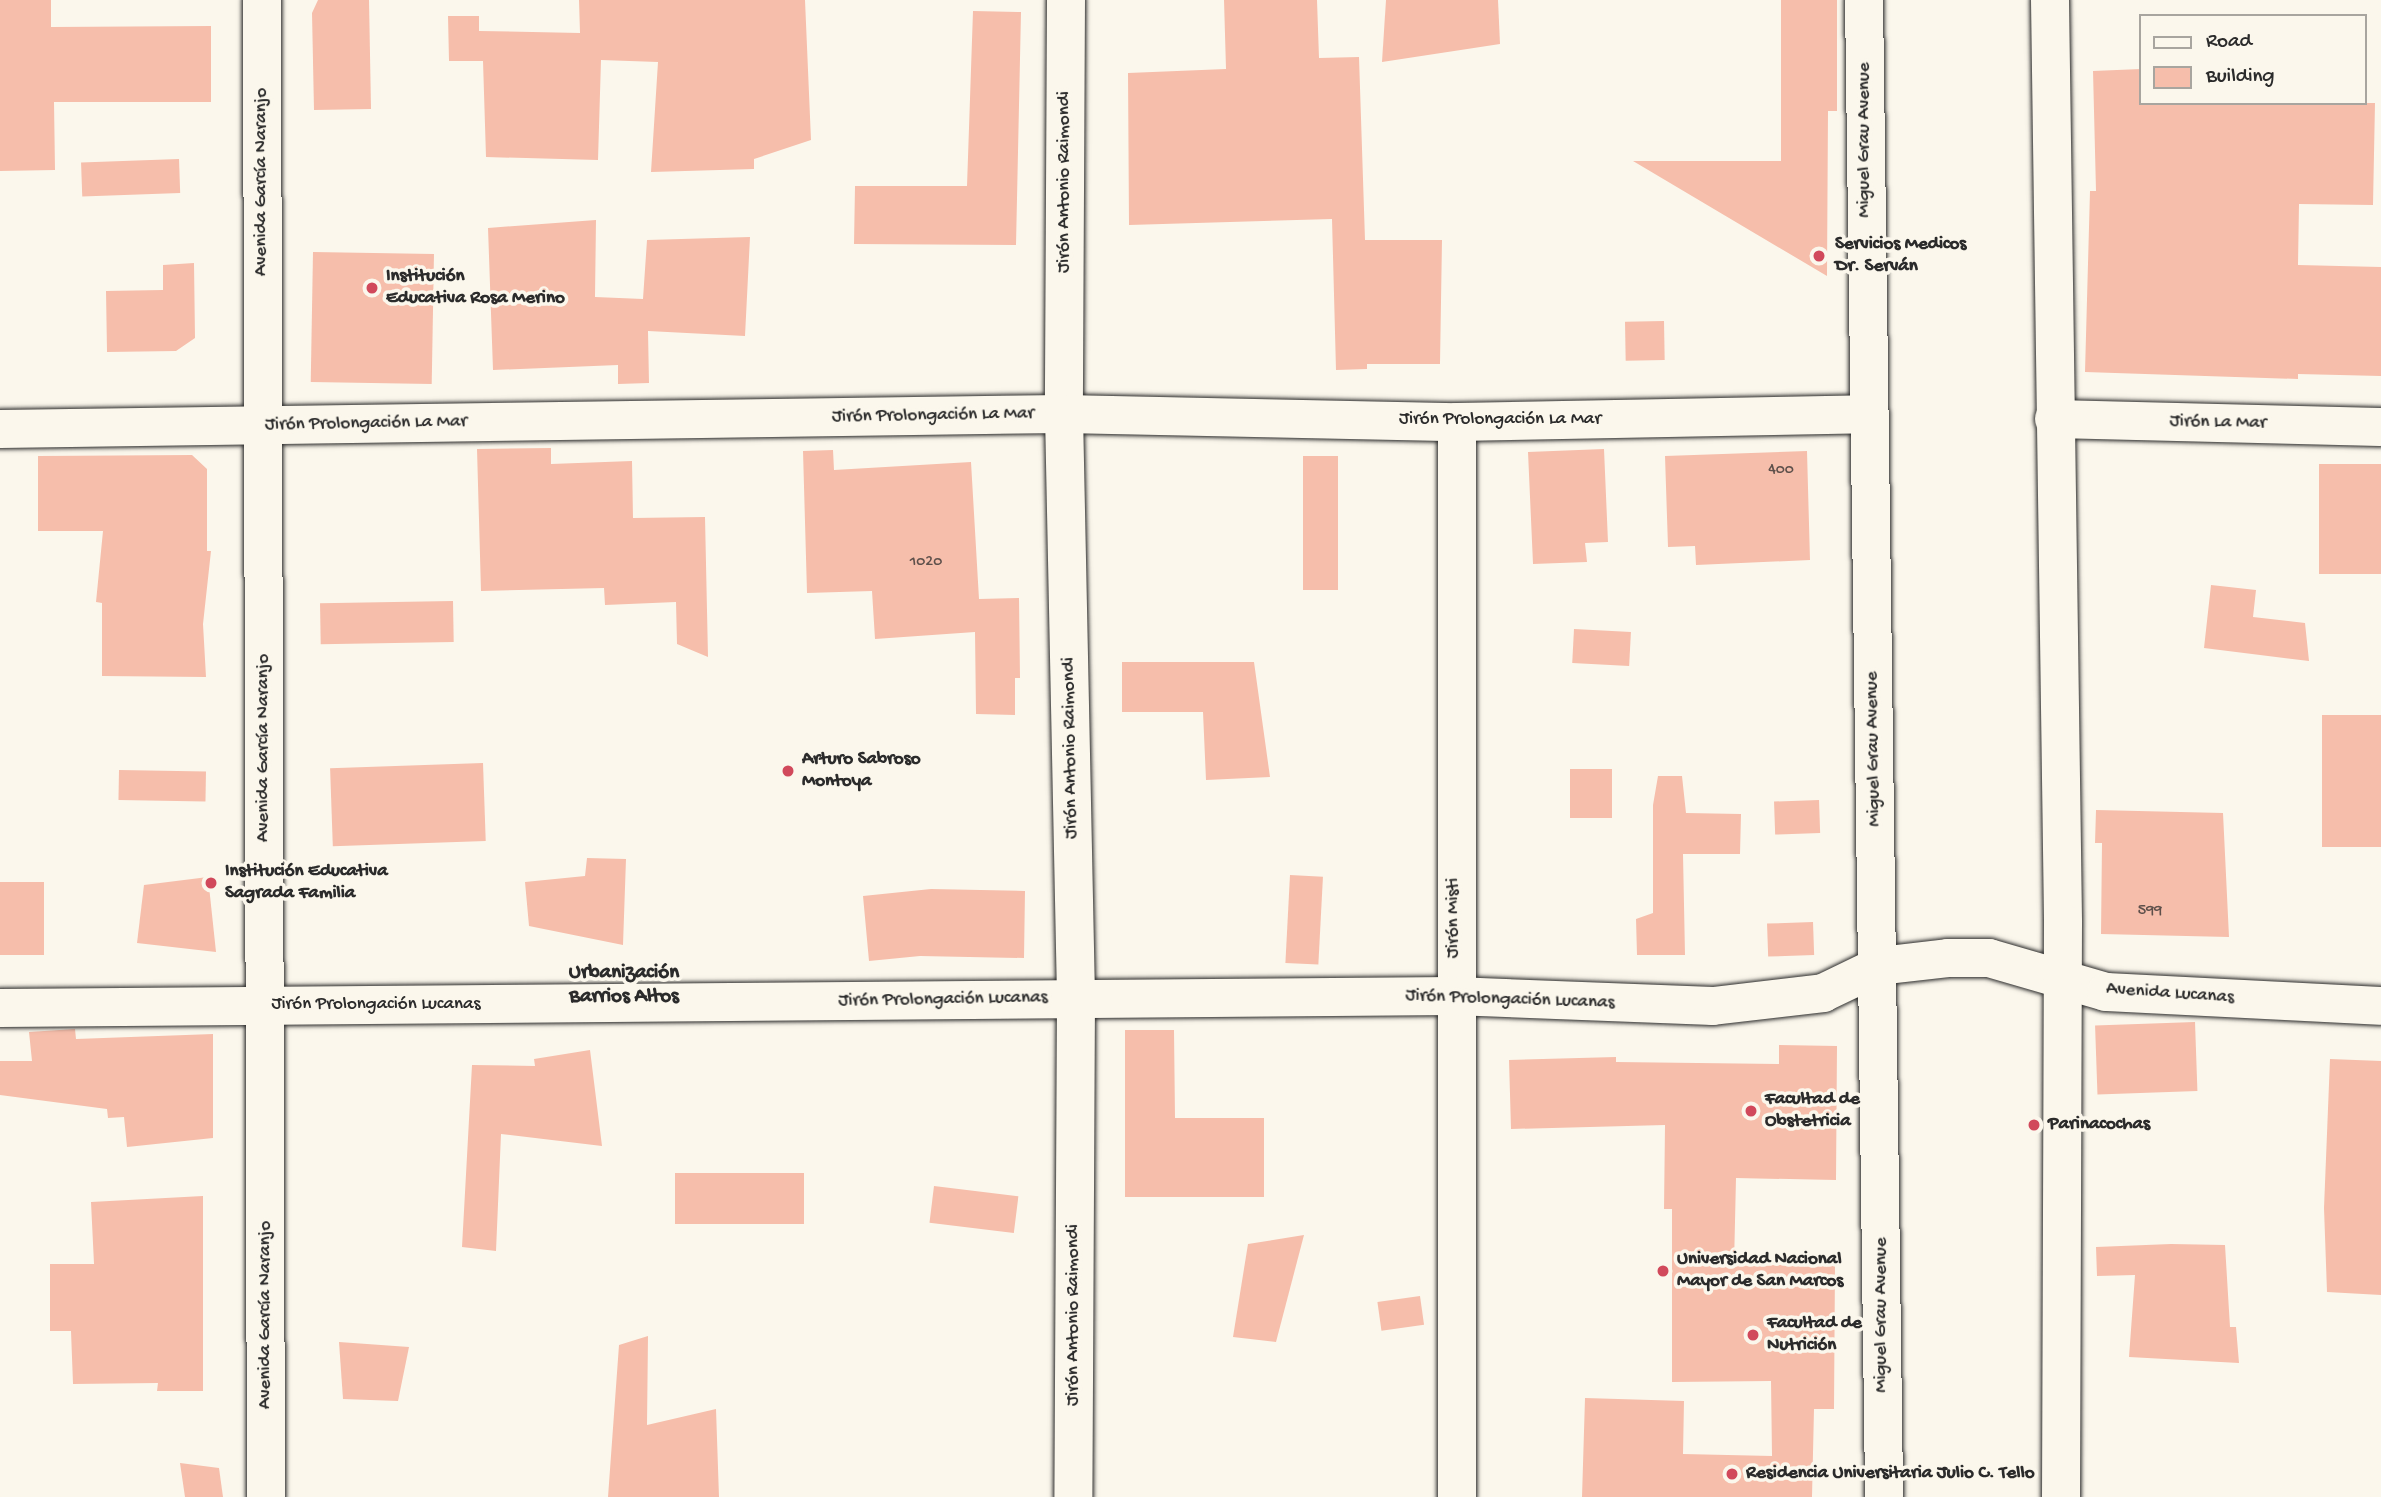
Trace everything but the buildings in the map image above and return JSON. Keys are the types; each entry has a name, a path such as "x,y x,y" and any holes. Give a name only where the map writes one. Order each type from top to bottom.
{"street":[{"name":"Avenida García Naranjo","path":"262,0 267,1497"},
{"name":"Jirón Antonio Raimondi","path":"1066,0 1065,414 1076,999 1073,1497"},
{"name":"Miguel Grau Avenue","path":"1864,0 1866,414 1880,966 1884,1497"},
{"path":"2050,0 2063,980 2061,1497"},
{"name":"Jirón Prolongación La Mar","path":"0,429 1065,414 1457,422 1866,414"},
{"name":"Jirón La Mar","path":"2054,419 2381,427"},
{"name":"Jirón Misti","path":"1457,422 1454,996 1457,1497"},
{"name":"Avenida Lucanas","path":"1880,966 1989,958 2106,992 2381,1006"},
{"name":"Jirón Prolongación Lucanas","path":"0,1008 1454,996 1713,1006 1823,993 1880,966"}],"place":[{"name":"Servicios Medicos Dr. Serván","path":"1819,256"},
{"name":"Institución Educativa Rosa Merino","path":"372,288"},
{"name":"Arturo Sabroso Montoya","path":"788,771"},
{"name":"Institución Educativa Sagrada Familia","path":"211,883"},
{"name":"Facultad de Obstetricia","path":"1751,1111"},
{"name":"Parinacochas","path":"2034,1125"},
{"name":"Universidad Nacional Mayor de San Marcos","path":"1663,1271"},
{"name":"Facultad de Nutrición","path":"1753,1335"},
{"name":"Residencia Universitaria Julio C. Tello","path":"1732,1474"}],"district":[{"name":"Urbanización Barrios Altos","path":"624,986"}]}
